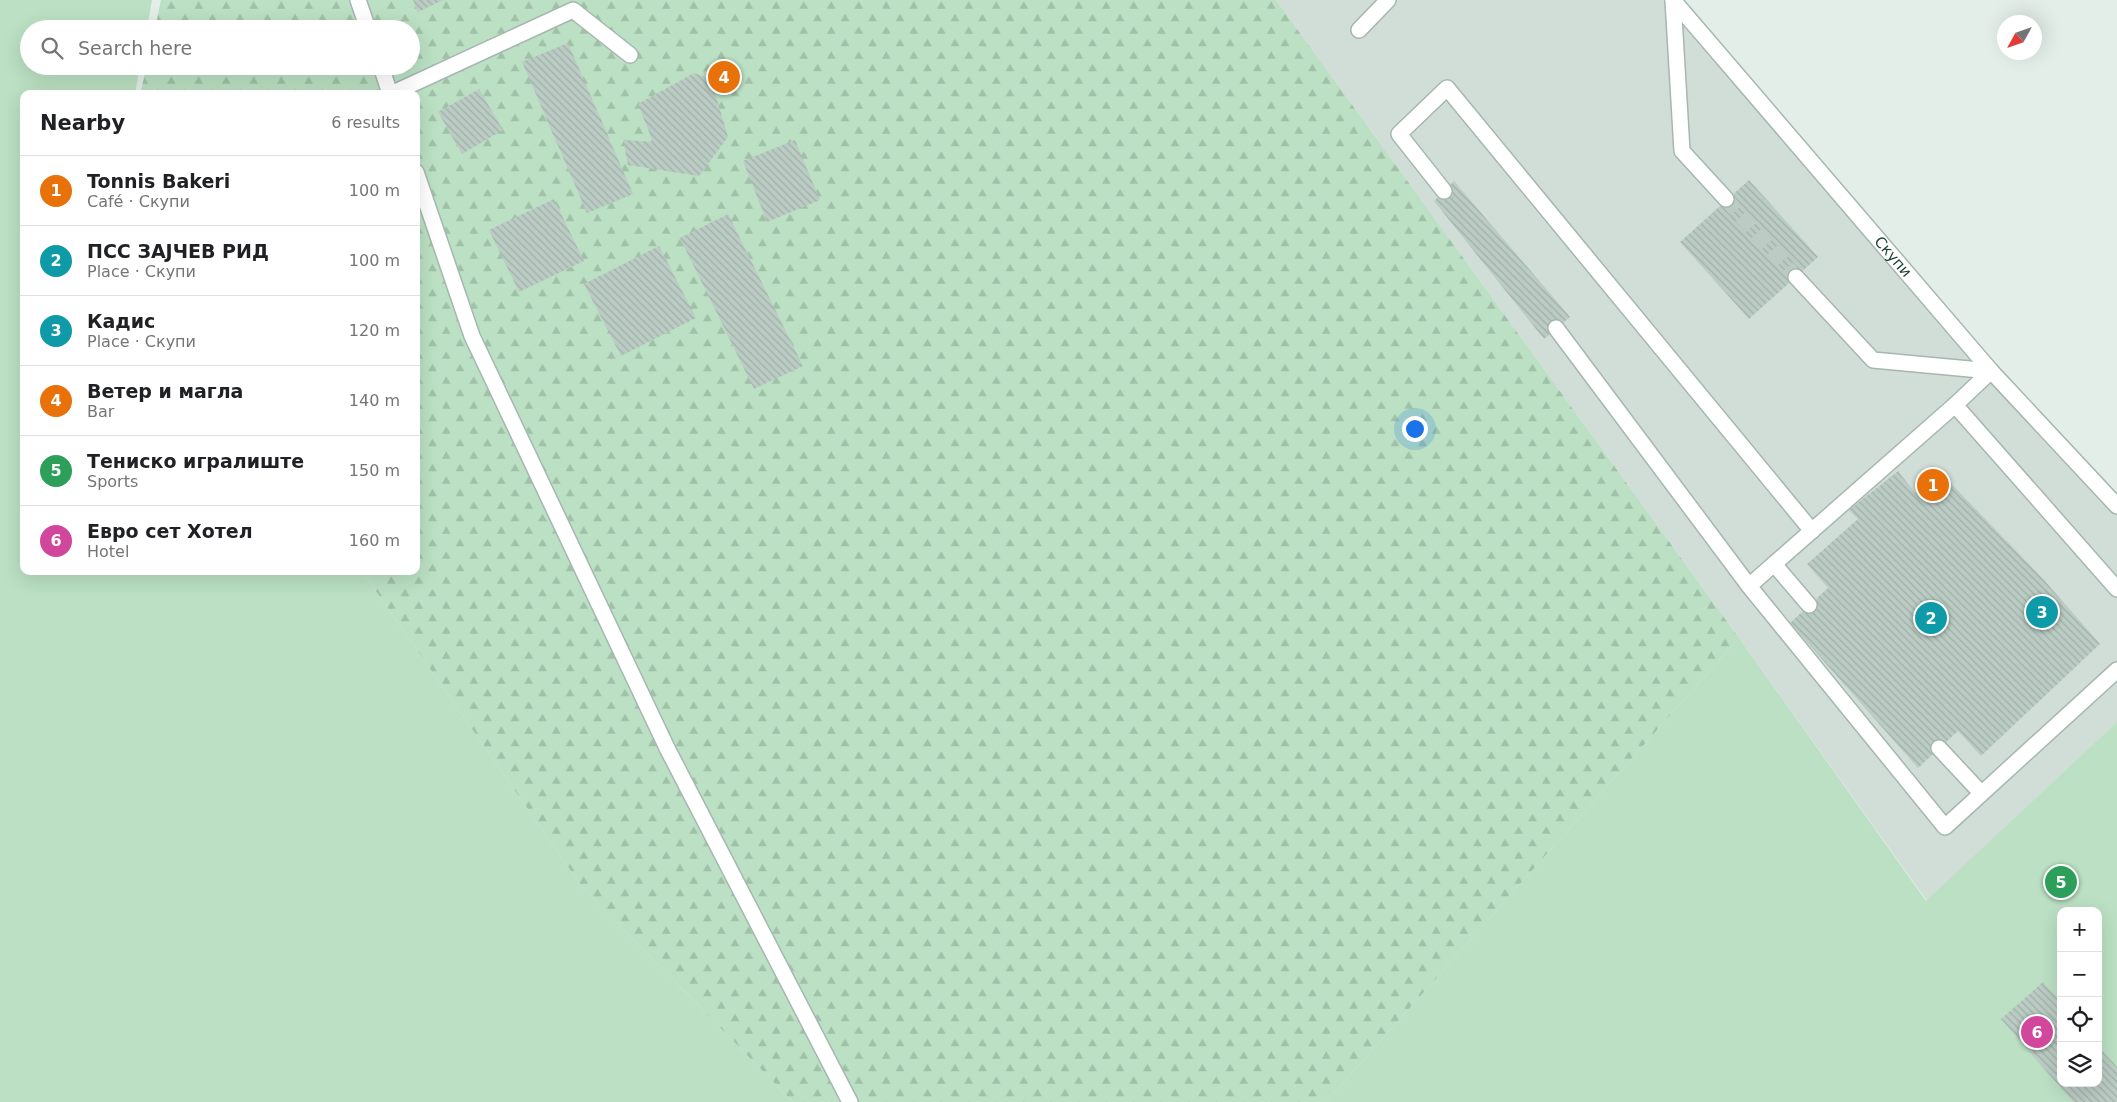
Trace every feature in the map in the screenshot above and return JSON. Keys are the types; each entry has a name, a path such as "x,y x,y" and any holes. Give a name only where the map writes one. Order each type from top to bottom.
{"street":[{"path":"358,0 365,20"},
{"path":"1359,30 1388,0"},
{"path":"1673,0 1682,151 1726,200"},
{"name":"Скупи","path":"1673,0 1990,370 2117,506"},
{"path":"399,90 573,10 630,55"},
{"path":"384,75 389,90"},
{"path":"1444,191 1399,134 1447,88 1812,531"},
{"path":"420,184 472,336 667,748 850,1102"},
{"path":"1796,277 1873,360 1990,370"},
{"path":"1556,328 1749,586 1944,827 2117,670"},
{"path":"1749,586 1955,405 1990,370"},
{"path":"1955,405 2117,588"},
{"path":"1774,564 1809,605"},
{"path":"1939,748 1981,793"}],"shaded area":[{"path":"1276,0 1673,0 2117,506 2117,722 1927,901 1739,638"}],"green space":[{"path":"0,0 152,0 149,20 20,20 20,75 138,75 136,90 20,90 20,575 365,575 582,887 793,1102 0,1102"},
{"path":"161,0 1276,0 1739,638 1326,1102 793,1102 582,887 365,575 420,575 420,90 141,90 145,75 420,75 420,20 157,20"},
{"path":"1739,638 1926,901 2117,722 2117,1102 1326,1102"}],"building":[{"path":"413,0 443,0 418,12"},
{"path":"568,43 633,194 587,213 522,62"},
{"path":"694,73 711,79 728,137 699,176 628,165 623,140 653,142 638,104"},
{"path":"479,89 503,130 462,154 438,112"},
{"path":"795,140 820,200 767,222 743,161"},
{"path":"1749,180 1818,257 1749,319 1680,242"},
{"path":"1454,181 1570,317 1544,339 1434,201"},
{"path":"554,199 584,261 519,292 489,230"},
{"path":"728,214 803,366 754,389 680,238"},
{"path":"659,246 696,318 621,356 584,284"},
{"path":"1898,471 1915,493 1939,471 2044,580 2100,644 1981,756 1958,731 1918,768 1790,623 1828,588 1807,564 1858,519 1849,510"},
{"path":"2043,982 2057,998 2057,1084 2001,1019"},
{"path":"2102,1050 2117,1067 2117,1102 2073,1102 2060,1087 2102,1087"}],"tunnel":[{"path":"1726,199 1796,277"}],"place":[{"name":"Ветер и магла","path":"724,77"},
{"name":"Tonnis Bakeri","path":"1933,485"},
{"name":"Кадис","path":"2042,612"},
{"name":"ПСС ЗАЈЧЕВ РИД","path":"1931,618"},
{"name":"Тениско игралиште","path":"2061,882"},
{"name":"Евро сет Хотел","path":"2037,1032"}]}
